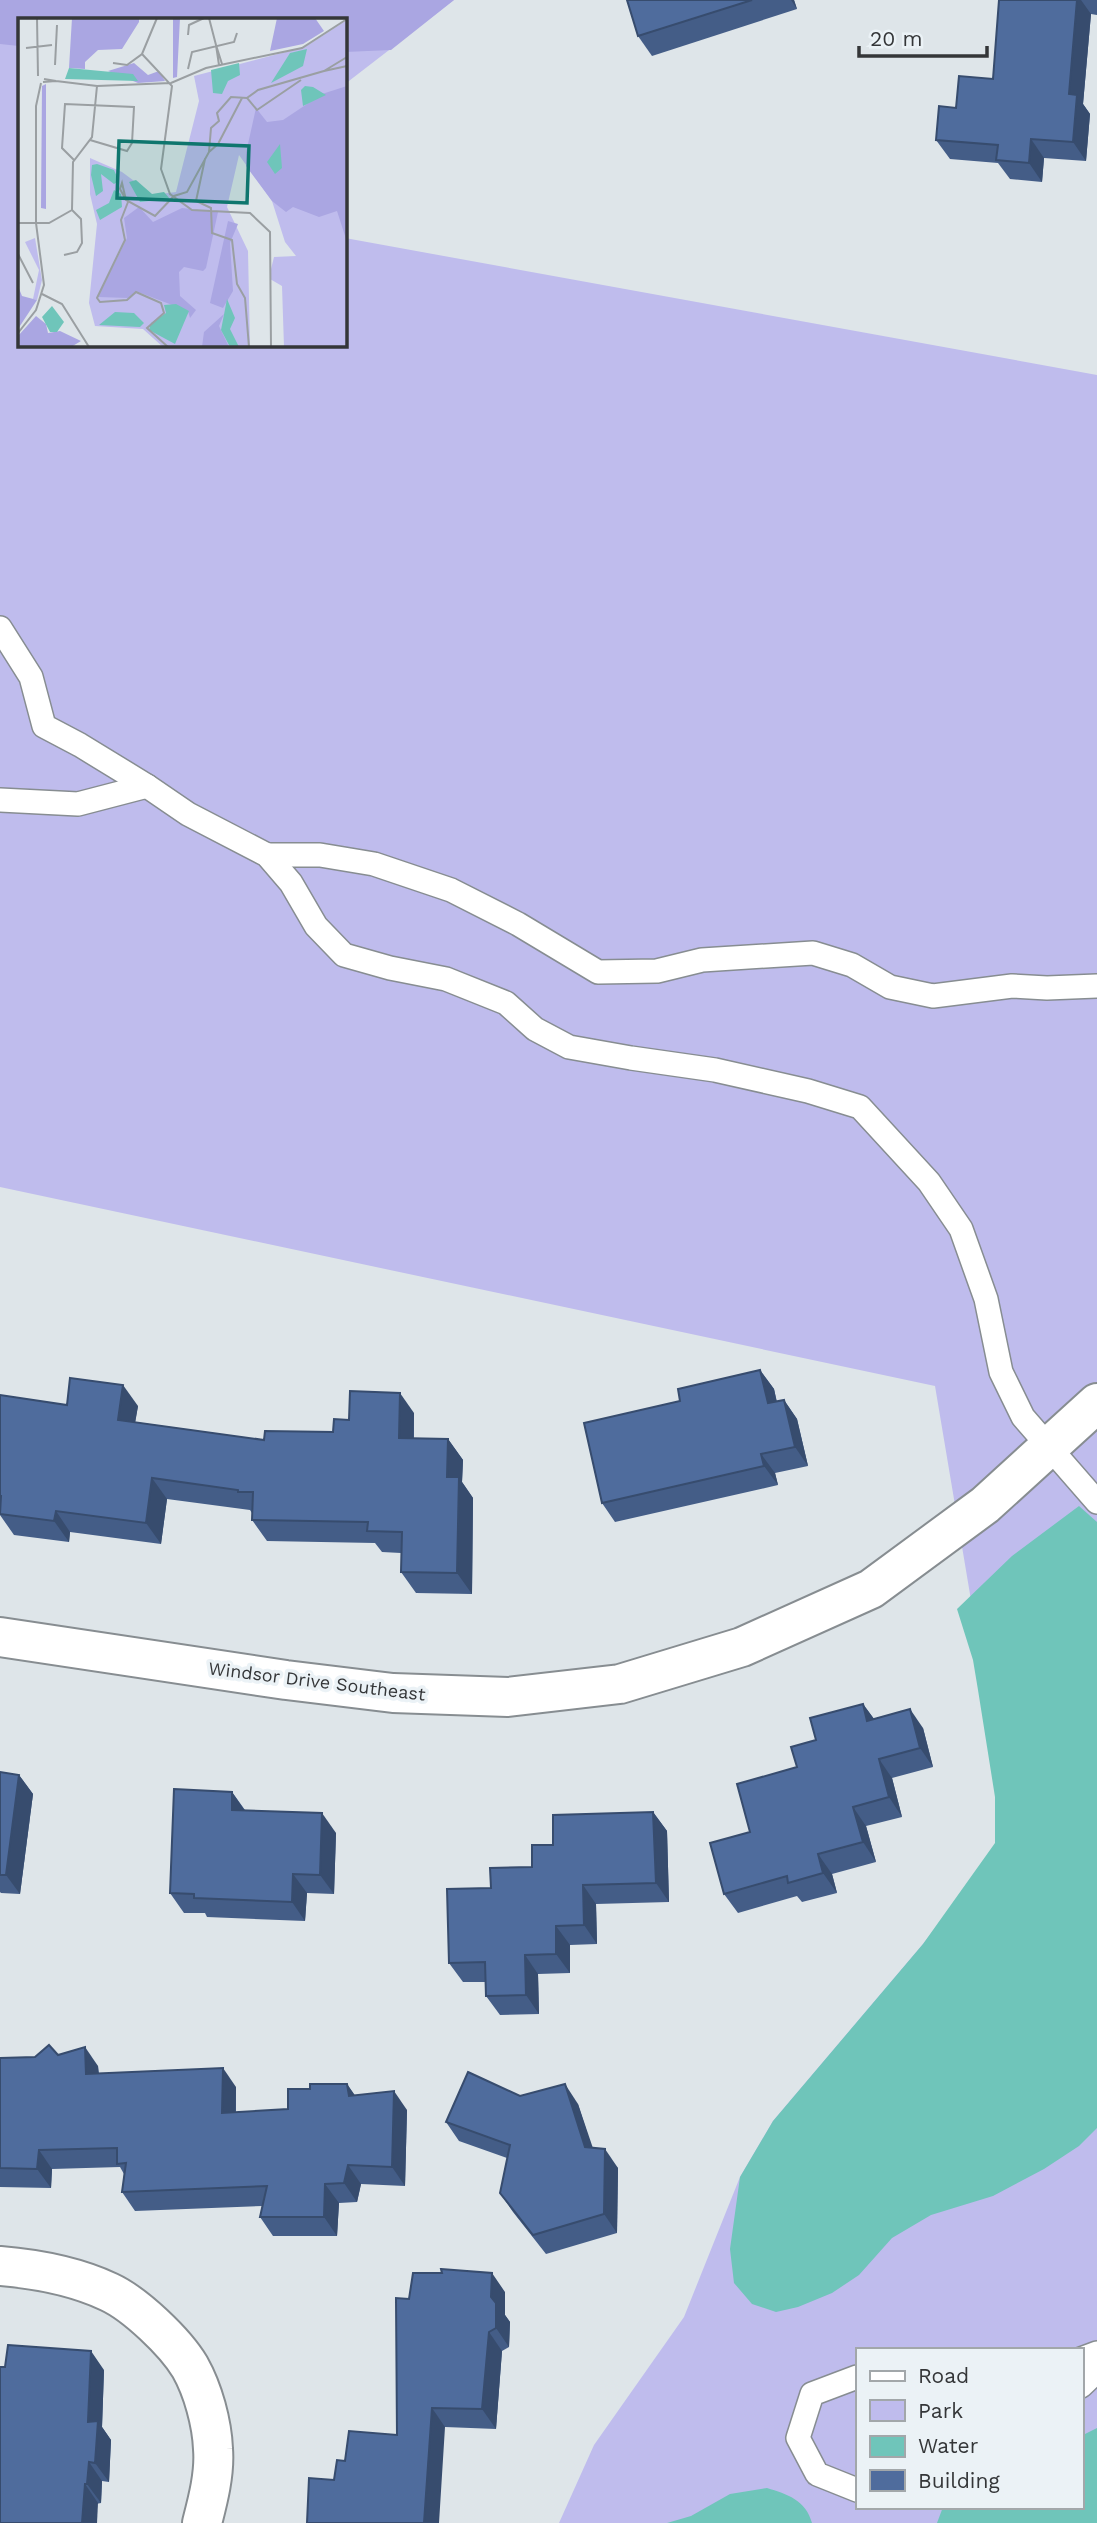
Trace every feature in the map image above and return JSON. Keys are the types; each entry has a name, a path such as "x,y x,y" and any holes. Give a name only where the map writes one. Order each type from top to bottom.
{"street":[{"name":"Windsor Drive Southeast","path":"0,1637 286,1680 393,1693 508,1697 620,1684 743,1647 871,1589 985,1505 1097,1403"},
{"path":"0,2266 66,2277 110,2292 149,2318 190,2367 205,2404 214,2450 208,2501 202,2523"}],"lane":[{"path":"0,628 31,677 44,726 80,745 188,814 267,855 291,883 316,926 344,955 390,968 446,979 506,1003 535,1029 569,1047 715,1070 808,1091 860,1107 929,1182 961,1229 986,1299 1001,1372 1023,1417 1097,1502"},
{"path":"0,800 78,804 147,786"},
{"path":"267,855 320,855 374,864 451,891 518,924 598,972 657,971 702,960 813,953 852,965 890,987 933,996 1012,986 1097,986"},
{"path":"1083,2384 1097,2371"},
{"path":"856,2377 812,2394 798,2438 817,2474 856,2490"}],"green space":[{"path":"0,0 454,0 346,83 346,18 18,18 18,346 346,346 346,238 1097,375 1097,2523 559,2523 594,2445 684,2317 740,2177 773,2121 923,1944 1010,1832 935,1386 0,1187"}],"shaded area":[{"path":"0,0 454,0 391,50 346,52 346,18 18,18 18,46 0,44"}],"water":[{"path":"1079,1506 1097,1522 1097,2128 1079,2146 1044,2169 993,2196 931,2215 892,2238 859,2275 832,2293 798,2307 776,2312 752,2304 734,2283 730,2249 740,2177 773,2121 923,1944 995,1843 995,1797 978,1690 973,1660 957,1609 1012,1556"},
{"path":"1097,2428 1097,2523 937,2523 942,2509 1083,2509 1083,2435"},
{"path":"767,2488 800,2503 812,2523 667,2523 691,2516 730,2494"}],"building":[{"path":"627,0 752,0 638,36"},
{"path":"999,0 1077,0 1069,94 1077,95 1073,142 1031,139 1029,163 996,160 998,145 936,140 939,106 956,108 959,76 993,79"},
{"path":"760,1370 768,1403 784,1400 795,1447 761,1454 764,1466 602,1503 584,1423 680,1401 678,1389"},
{"path":"70,1378 123,1385 118,1420 264,1440 265,1431 333,1432 334,1419 349,1420 350,1391 400,1393 399,1438 448,1439 447,1477 459,1477 457,1573 401,1572 402,1532 367,1531 368,1522 252,1520 253,1492 152,1478 146,1523 56,1511 54,1521 0,1514 0,1395 67,1405"},
{"path":"863,1704 867,1721 910,1709 920,1748 879,1759 889,1797 853,1807 863,1842 818,1854 823,1873 788,1883 787,1876 724,1894 710,1843 750,1832 737,1784 797,1767 791,1747 816,1740 810,1718"},
{"path":"0,1772 19,1775 6,1875 0,1875"},
{"path":"174,1789 232,1792 232,1810 322,1813 320,1875 293,1874 292,1902 194,1898 194,1894 170,1893"},
{"path":"653,1812 656,1883 583,1885 584,1925 556,1926 556,1954 525,1955 526,1995 486,1996 485,1962 449,1963 447,1889 491,1888 490,1868 532,1867 532,1845 553,1845 553,1815"},
{"path":"49,2045 58,2055 85,2047 86,2074 223,2068 222,2113 288,2109 288,2089 310,2089 310,2084 347,2084 349,2096 394,2091 392,2167 348,2165 344,2183 325,2184 324,2217 260,2217 267,2186 122,2192 126,2163 117,2164 117,2148 39,2150 37,2169 0,2168 0,2058 35,2057"},
{"path":"468,2072 520,2096 565,2084 585,2147 605,2149 604,2214 533,2235 500,2193 510,2145 446,2122"},
{"path":"441,2269 492,2273 491,2297 496,2303 496,2328 489,2332 482,2409 432,2408 424,2523 307,2523 309,2478 334,2480 337,2460 345,2461 349,2431 397,2435 396,2298 409,2299 413,2273 442,2273"},
{"path":"8,2345 91,2351 88,2422 98,2421 95,2463 89,2462 82,2523 0,2523 0,2367 5,2367"}]}
